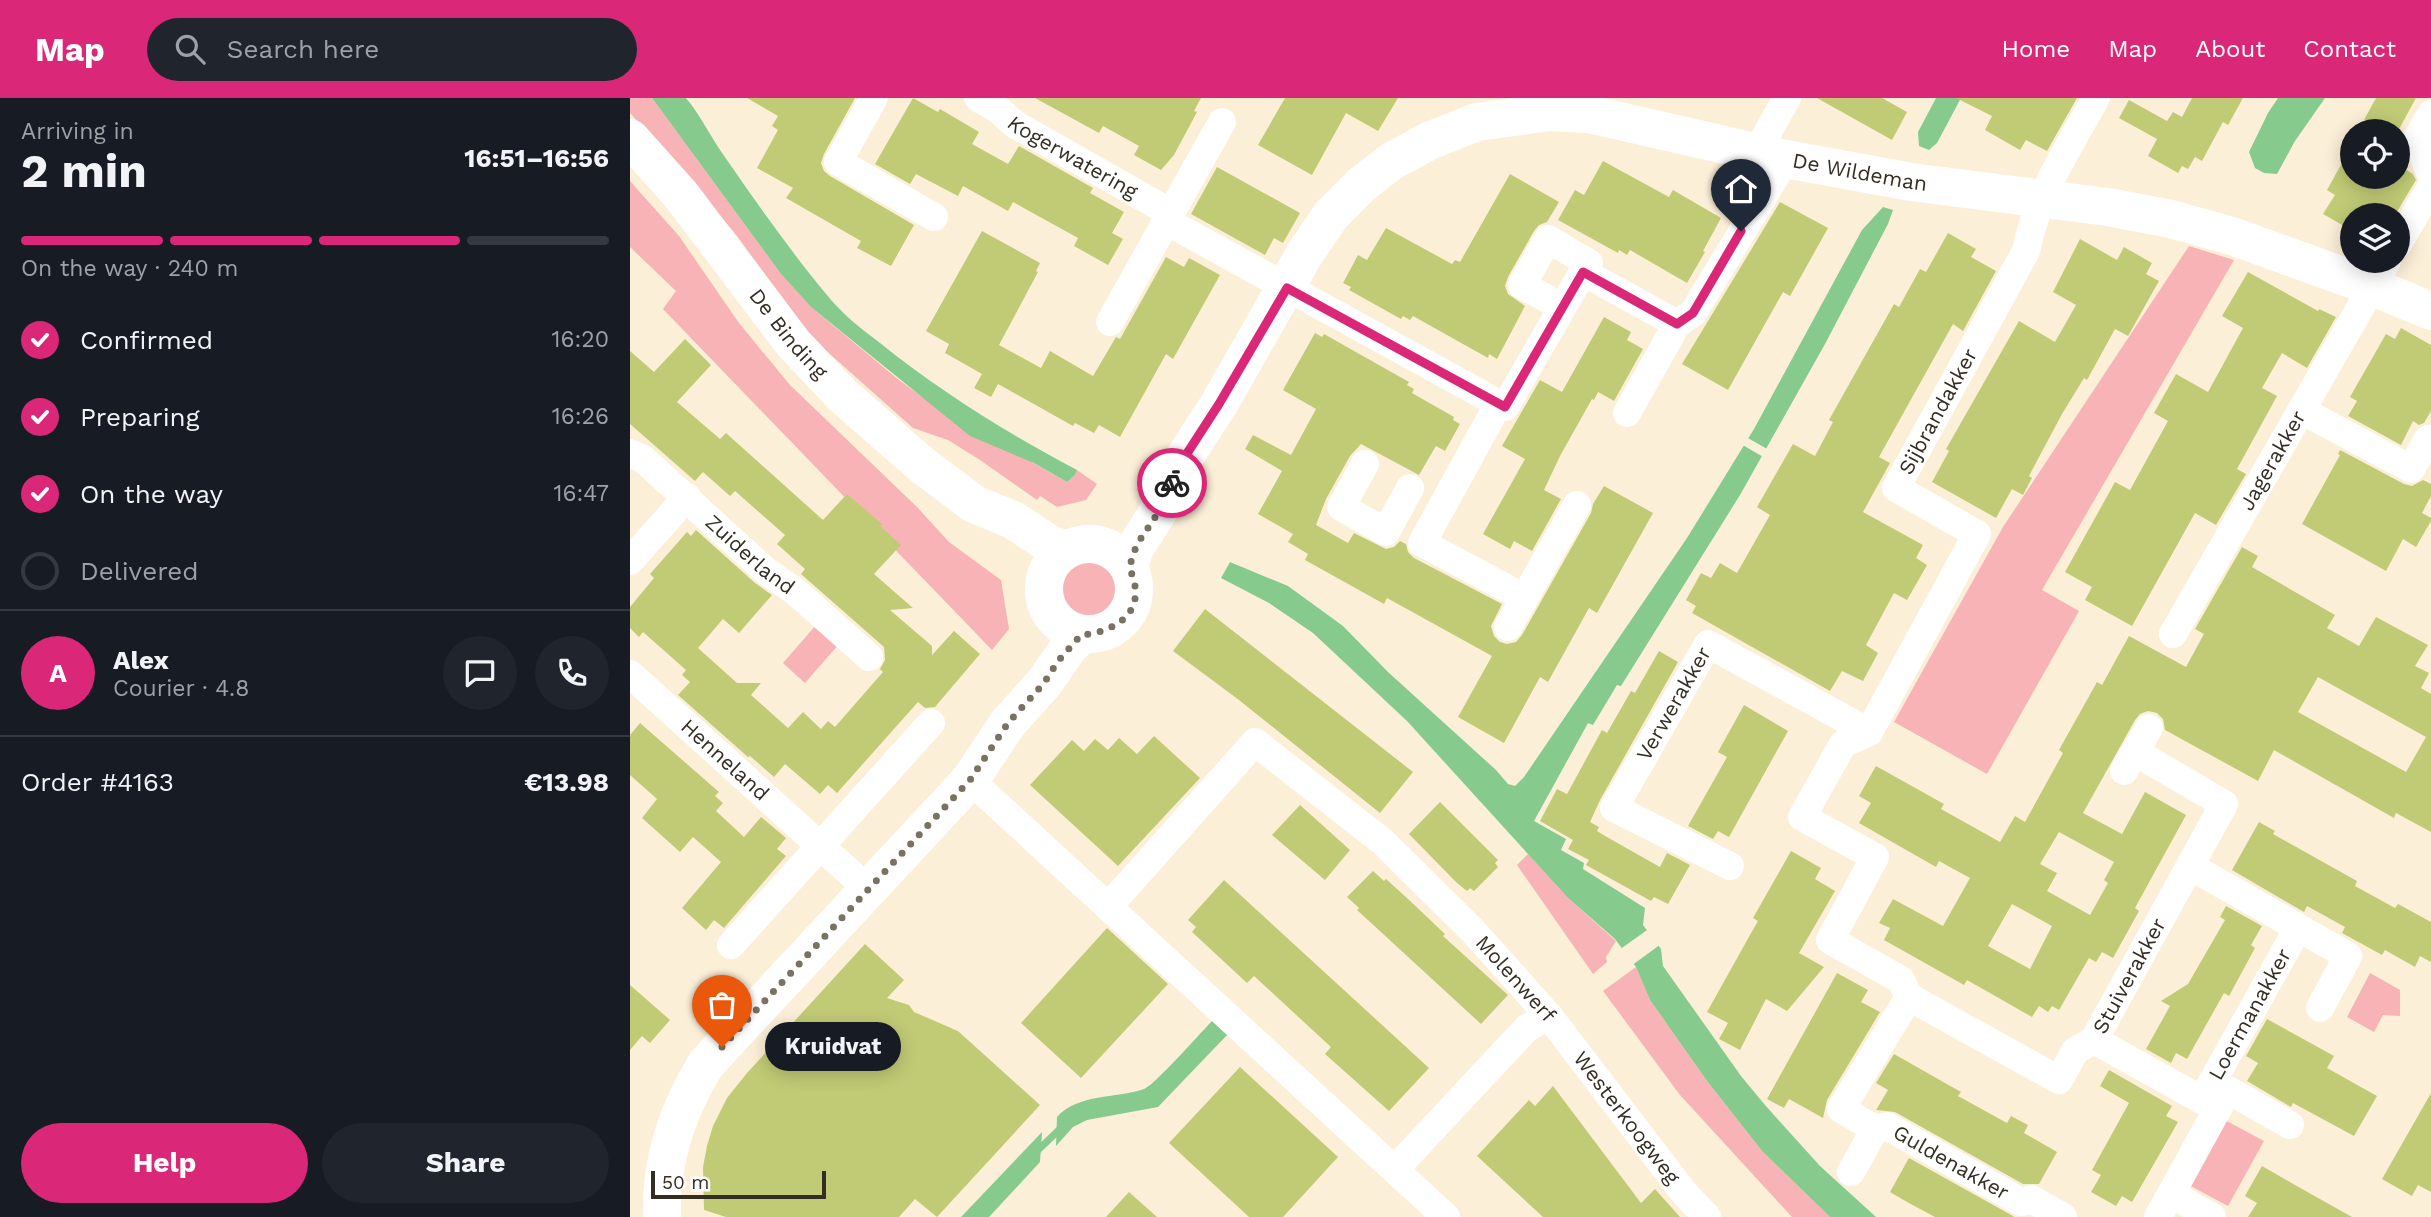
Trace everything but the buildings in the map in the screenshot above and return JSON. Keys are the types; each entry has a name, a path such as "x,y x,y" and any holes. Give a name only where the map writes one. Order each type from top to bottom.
{"street":[{"path":"874,98 838,162 934,217"},
{"name":"Kogerwatering","path":"978,98 996,108 1016,125 1287,288 1499,403"},
{"path":"1627,413 1677,324 1693,313 1771,156 1787,98"},
{"path":"2042,199 2096,98"},
{"name":"De Wildeman","path":"1115,555 1115,532 1130,511 1186,455 1219,404 1304,255 1331,215 1392,161 1431,140 1472,110 1589,114 1771,156 1911,182 2108,207 2171,219 2380,274 2431,311"},
{"path":"2431,114 2416,141 2431,174"},
{"path":"1110,322 1222,122"},
{"name":"De Binding","path":"630,138 681,195 793,343 842,395 922,466 974,504 1013,520 1048,543 1054,564"},
{"path":"2410,223 2431,187"},
{"name":"Sijbrandakker","path":"1869,733 1977,534 1896,488 2026,251 2032,223 2042,199"},
{"path":"1422,543 1499,403 1505,407 1589,263 1548,239 1522,285 1562,307"},
{"path":"1583,272 1677,324"},
{"name":"Jagerakker","path":"2173,634 2380,274"},
{"path":"2301,410 2421,475 2428,439 2431,441"},
{"name":"Zuiderland","path":"630,453 643,458 766,571 796,592 869,657"},
{"path":"1365,464 1341,507 1386,533 1410,488"},
{"path":"630,561 687,497"},
{"path":"1508,627 1577,505"},
{"path":"1390,525 1525,597"},
{"path":"1082,544 1115,555 1136,590 1132,607 1118,625 1100,633 1066,625 1044,596 1054,564 1082,544"},
{"path":"662,1217 667,1154 691,1088 706,1064 970,780 1008,723 1044,683 1058,661 1066,625"},
{"name":"Verwerakker","path":"1730,866 1679,843 1614,808 1697,638 1869,733"},
{"name":"Henneland","path":"630,674 869,890"},
{"path":"731,945 930,723"},
{"name":"Stuiverakker","path":"1869,733 1843,744 1802,817 1875,857 1830,940 1901,980 1909,996 2059,1080 2076,1051 2094,1040 2224,804 2130,762 2149,728"},
{"name":"Molenwerf","path":"1108,906 1255,742 1383,842 1472,930 1549,1016 1527,1028 1395,1169"},
{"path":"970,780 1446,1217"},
{"name":"Loermanakker","path":"2190,866 2347,956 2320,1007"},
{"name":"Loermanakker","path":"2094,1040 2210,1105 2298,928"},
{"path":"1851,1172 1875,1129 1841,1109 1909,996"},
{"name":"Westerkoogweg","path":"1549,1016 1685,1194 1707,1217"},
{"path":"2212,1217 2165,1205 2210,1105 2228,1090 2290,1125"},
{"name":"Guldenakker","path":"1875,1129 1887,1126 2021,1202 2031,1199 2063,1217"}],"shaded area":[{"path":"630,98 652,98 781,274 811,307 899,380 939,409 1067,482 1077,470 1097,484 1086,500 1057,507 1040,496 1037,500 948,440 913,428 813,339 734,232 630,113"},
{"path":"652,98 686,98 778,232 832,301 849,318 951,395 1077,470 1075,475 1067,482 1034,463 970,436 811,307 781,274"},
{"path":"1936,98 1961,98 1937,143 1929,150 1919,146 1918,132"},
{"path":"2278,98 2325,98 2295,141 2277,174 2264,173 2255,168 2249,152"},
{"path":"630,181 679,236 739,323 790,385 917,507 949,542 1001,580 1009,629 992,650 663,309 676,291 630,247"},
{"path":"1883,207 1893,210 1888,224 1825,344 1740,495 1621,686 1617,685 1593,725 1588,723 1534,821 1566,839 1561,850 1584,863 1583,869 1645,908 1643,925 1661,949 1663,966 1741,1076 1820,1166 1876,1217 1830,1217 1762,1151 1707,1081 1650,1000 1636,967 1615,939 1568,898 1407,721 1313,633 1269,603 1221,578 1230,562 1288,586 1343,626 1388,672 1508,784 1515,786 1524,777 1687,538 1754,429 1862,230"},
{"path":"2189,246 2234,260 2042,590 2079,611 1987,774 1894,722 2003,527"},
{"path":"1090,560 1101,562 1114,573 1119,589 1117,600 1106,613 1090,618 1079,616 1066,605 1061,589 1063,578 1074,565"},
{"path":"817,624 839,644 805,683 783,663"},
{"path":"1528,854 1568,898 1616,941 1606,957 1607,962 1593,974 1517,865"},
{"path":"1636,967 1650,1000 1707,1081 1762,1151 1830,1217 1792,1217 1680,1095 1603,991"},
{"path":"2370,973 2400,990 2400,1016 2383,1015 2374,1032 2347,1017"},
{"path":"1214,1019 1229,1033 1158,1107 1087,1120 1073,1127 1056,1146 1057,1117 1066,1109 1087,1100 1133,1092 1149,1086"},
{"path":"2221,1118 2264,1141 2228,1206 2185,1183"},
{"path":"1042,1132 1040,1162 989,1217 961,1217"}],"pier":[{"path":"1746,437 1769,450 1765,458 1741,444"},
{"path":"1650,928 1661,944 1631,966 1619,950"}],"waterway":[{"path":"1035,1153 1062,1127"}],"way so far":[{"path":"722,1047 970,780 1008,723 1044,683 1069,647 1081,635 1100,633 1118,625 1132,607 1136,590 1129,565 1135,548 1158,512 1172,483"}],"place":[{"name":"Kruidvat","path":"722,1047"}],"route":[{"path":"1172,483 1186,455 1287,288 1505,407 1583,272 1677,324 1693,313 1741,231"}]}
